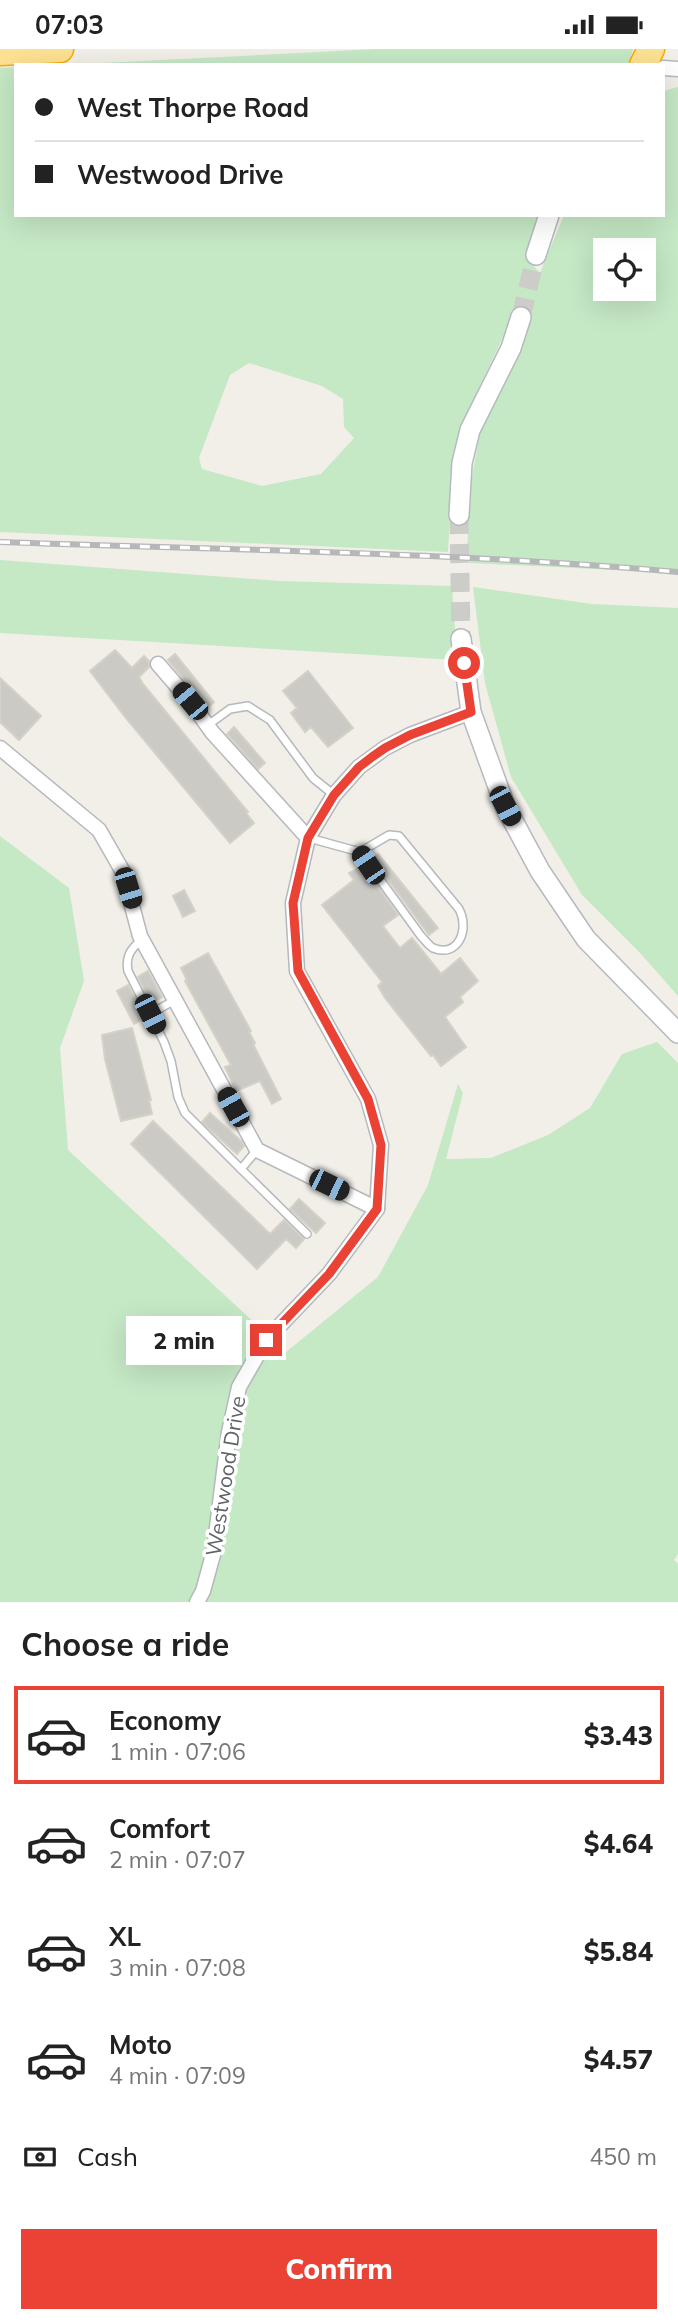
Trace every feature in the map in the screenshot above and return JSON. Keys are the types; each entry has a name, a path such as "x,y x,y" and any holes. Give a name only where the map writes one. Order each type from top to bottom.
{"highway":[{"path":"0,52 60,49"}],"street":[{"path":"536,255 548,217"},
{"path":"459,515 461,463 470,430 511,348 521,317"},
{"path":"461,639 471,712 505,806 540,871 586,939 678,1033"},
{"path":"158,664 308,838"},
{"path":"0,748 99,830 123,872 142,939 257,1150 377,1209 381,1145 368,1099 298,971 293,903 308,838 334,795 359,767 385,748 410,735 471,712"},
{"name":"Westwood Drive","path":"197,1602 203,1591 214,1551 229,1432 239,1387 266,1340 329,1274 377,1209"}],"lane":[{"path":"208,725 230,709 248,706 270,720 313,778 334,795"},
{"path":"308,838 360,852 421,936 433,948 445,949 455,945 462,937 464,928 464,919 459,909 399,836 389,835 360,852"},
{"path":"142,939 128,954 126,962 131,978 169,1052 178,1097 185,1112 307,1234"},
{"path":"150,1014 175,1000"},
{"path":"240,1168 257,1150"}],"green space":[{"path":"378,49 633,49 630,63 102,63"},
{"path":"14,67 14,217 538,217 527,259 540,273 563,217 665,217 665,90 678,87 678,573 470,563 467,555 470,488 481,426 522,345 528,317 513,316 465,417 453,463 448,552 0,532 0,68","holes":["249,363 322,386 343,399 344,427 354,438 321,474 262,486 202,469 199,458 230,375"]},
{"path":"0,560 280,581 452,586 457,660 0,633"},
{"path":"473,587 592,604 678,608 678,996 642,955 582,895 511,777 485,683"},
{"path":"0,836 69,888 84,981 60,1048 68,1150 286,1352 378,1277 428,1185 458,1084 463,1093 446,1159 491,1158 548,1135 590,1108 622,1054 657,1042 678,1063 678,1554 674,1560 678,1564 678,1602 0,1602"}],"building":[{"path":"115,650 132,668 144,656 149,661 149,667 139,677 143,684 248,812 246,813 254,823 230,843 90,671"},
{"path":"175,654 214,702 207,708 168,660"},
{"path":"308,671 353,728 328,747 311,727 305,732 291,713 297,708 283,691"},
{"path":"0,678 41,716 19,740 0,722"},
{"path":"234,727 265,763 258,769 227,734"},
{"path":"378,854 438,928 429,935 372,858"},
{"path":"363,866 398,915 383,926 400,948 412,938 441,974 460,958 478,981 460,997 463,1002 445,1017 466,1047 441,1066 385,998 378,986 382,982 322,905 354,880 349,873"},
{"path":"184,890 195,911 183,917 173,896"},
{"path":"208,953 251,1031 249,1032 255,1043 253,1044 281,1099 272,1104 260,1081 236,1091 225,1067 231,1065 185,981 187,980 181,968"},
{"path":"148,971 162,997 151,1003 138,977"},
{"path":"128,985 145,1018 134,1024 117,991"},
{"path":"132,1028 151,1100 152,1114 121,1121 105,1059 102,1035"},
{"path":"210,1113 241,1141 244,1146 237,1154 202,1122"},
{"path":"153,1121 270,1234 284,1220 304,1239 296,1248 286,1239 257,1269 131,1144"},
{"path":"299,1199 325,1223 316,1233 290,1209"}],"tunnel":[{"path":"521,317 536,255"},
{"path":"459,515 461,639"}],"railway":[{"path":"0,542 424,556 678,572"}],"route":[{"path":"266,1340 329,1274 377,1209 381,1145 368,1099 298,971 293,903 308,838 334,795 359,767 385,748 410,735 471,712 464,663"}]}
